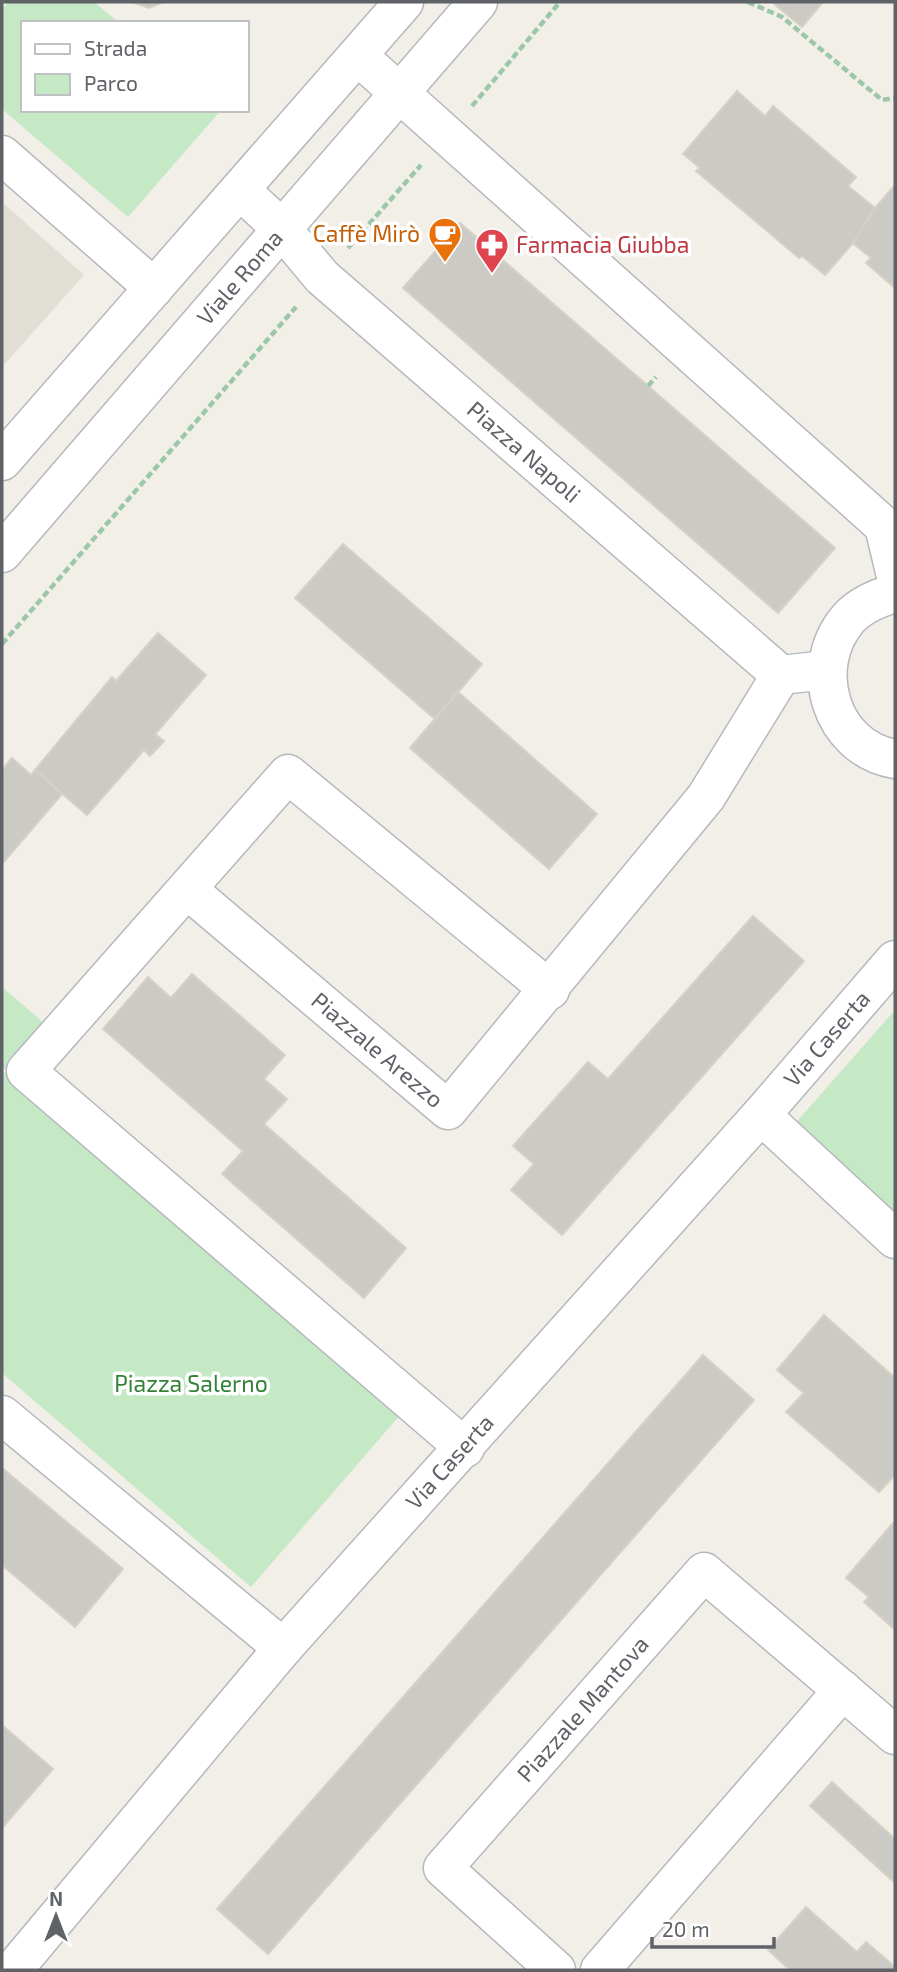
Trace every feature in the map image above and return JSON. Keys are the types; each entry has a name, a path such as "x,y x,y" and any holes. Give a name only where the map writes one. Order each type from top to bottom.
{"street":[{"path":"7,448 154,288 404,2"},
{"name":"Viale Roma","path":"2,553 478,2"},
{"path":"358,56 884,526 895,572"},
{"path":"2,155 154,288"},
{"name":"Piazza Napoli","path":"240,190 282,229 322,277 781,675"},
{"path":"895,593 872,600 849,618 834,642 826,670 829,698 840,724 860,744 895,759"},
{"path":"781,675 826,670"},
{"name":"Piazzale Arezzo","path":"188,890 448,1110 550,990 706,797 781,675"},
{"path":"465,1447 26,1071 288,774 550,990"},
{"name":"Via Caserta","path":"13,1970 283,1648 761,1115 895,960"},
{"path":"761,1115 895,1239"},
{"path":"2,1415 283,1648"},
{"name":"Piazzale Mantova","path":"556,1970 443,1868 704,1572 895,1735"},
{"path":"600,1970 843,1690"}],"path":[{"path":"2,644 447,136 559,2"},
{"path":"748,2 782,18 882,100 895,98"},
{"path":"648,386 656,377"}],"shaded area":[{"path":"2,202 84,275 2,367"}],"green space":[{"path":"8,2 94,2 117,21 21,21 21,112 219,112 128,217 2,109 2,9"},
{"name":"Piazza Salerno","path":"2,987 44,1023 3,1071 401,1414 251,1587 2,1373"},
{"path":"895,1010 895,1216 793,1126"}],"building":[{"path":"132,2 163,2 149,8"},
{"path":"772,2 823,2 802,27"},
{"path":"737,91 765,116 773,106 856,177 848,186 875,208 853,243 825,275 802,256 799,258 696,171 700,168 683,154"},
{"path":"895,185 895,288 866,263 871,258 853,243 875,208"},
{"path":"460,223 835,548 778,613 403,288"},
{"path":"343,544 482,664 435,719 295,598"},
{"path":"158,633 206,675 155,734 164,741 150,756 144,750 87,815 35,770 112,677 116,681"},
{"path":"458,692 597,814 549,869 410,748"},
{"path":"12,758 31,775 35,770 62,794 2,864 2,770"},
{"path":"753,916 804,961 562,1235 511,1190 534,1164 513,1146 588,1062 608,1079"},
{"path":"192,974 285,1055 264,1079 287,1099 264,1124 406,1248 364,1298 222,1174 243,1151 103,1029 148,977 171,998"},
{"path":"824,1315 895,1378 895,1475 879,1492 786,1412 804,1393 777,1370"},
{"path":"703,1355 754,1400 268,1954 217,1909"},
{"path":"2,1468 123,1569 75,1627 2,1565"},
{"path":"893,1523 895,1630 864,1602 869,1597 846,1578"},
{"path":"2,1725 53,1769 2,1828"},
{"path":"832,1782 895,1839 895,1883 810,1806"},
{"path":"806,1907 857,1952 866,1942 895,1967 895,1970 790,1970 768,1950"}],"place":[{"name":"Caffè Mirò","path":"445,264"},
{"name":"Farmacia Giubba","path":"492,275"}]}
